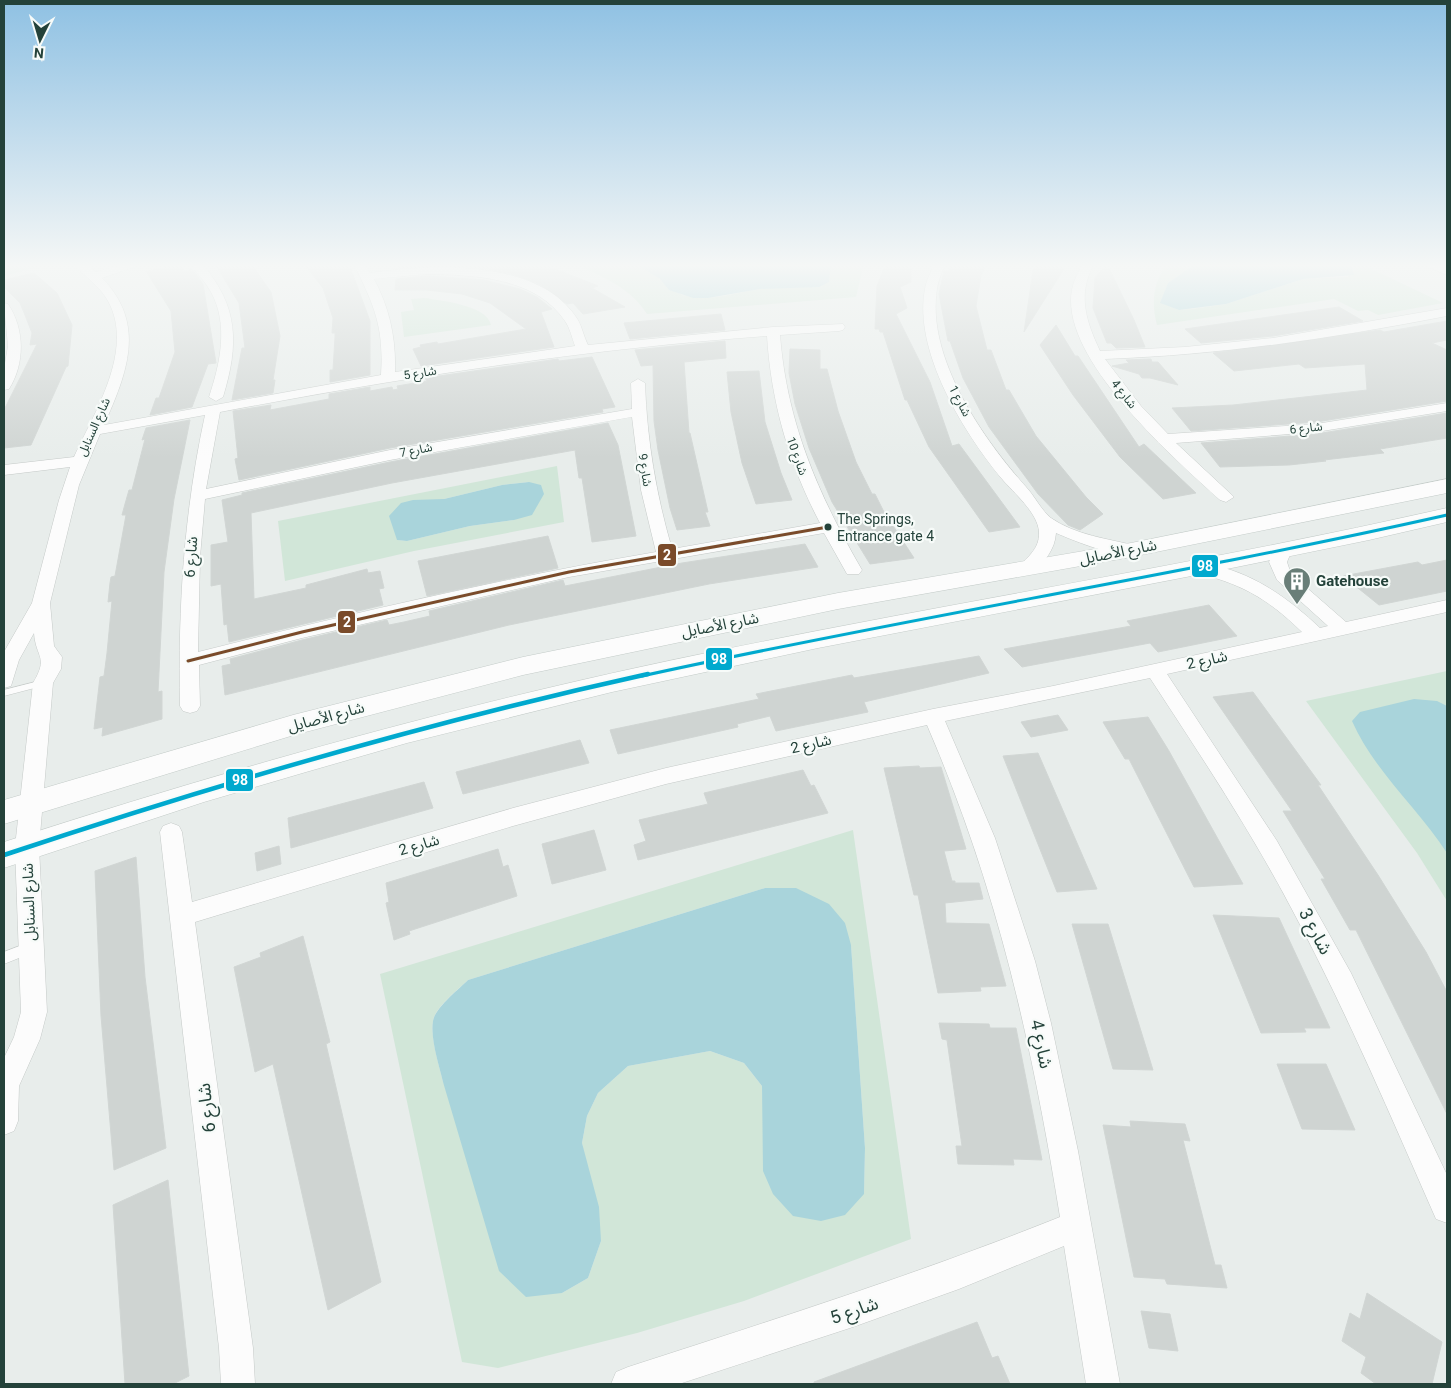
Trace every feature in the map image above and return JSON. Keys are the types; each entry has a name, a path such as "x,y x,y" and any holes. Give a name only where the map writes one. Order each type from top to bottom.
{"main road":[{"name":"شارع الأصايل","path":"17,808 284,728 524,666 838,601 1026,570 1447,486"},
{"name":"شارع الأصايل","path":"16,851 279,768 473,716 816,639 1283,550 1447,515"}],"street":[{"path":"4,386 15,337 13,329"},
{"name":"شارع السنابل","path":"4,681 6,668 12,654 41,603 64,508 79,461 112,384 123,340 123,329"},
{"path":"215,403 227,359 228,329"},
{"path":"387,329 389,349 388,378"},
{"path":"577,329 584,350"},
{"name":"شارع 5","path":"92,431 215,403 584,350 810,329"},
{"name":"شارع 1","path":"930,329 944,369 960,402 989,450 1043,520 1049,535 1048,542 1039,558 1026,570"},
{"name":"شارع 4","path":"1083,329 1097,356 1127,399 1163,439 1226,497"},
{"path":"1097,356 1227,348 1359,329"},
{"name":"شارع 10","path":"774,331 776,380 789,435 806,479 828,527 853,570"},
{"name":"شارع 9","path":"638,383 638,412 647,485 665,554"},
{"name":"شارع 6","path":"190,706 188,602 196,496 215,403"},
{"name":"شارع 6","path":"1163,439 1316,428 1447,406"},
{"name":"شارع 7","path":"196,496 427,448 638,412"},
{"path":"4,470 79,461"},
{"name":"شارع 1","path":"1043,520 1064,532 1086,540 1131,550"},
{"path":"188,661 508,585 665,554 828,527"},
{"path":"1283,550 1279,555 1279,569 1289,584 1344,630"},
{"path":"1196,567 1224,573 1261,590 1270,602 1312,637"},
{"path":"1261,590 1289,584"},
{"name":"شارع السنابل","path":"4,1121 4,1085 27,1040 34,1012 31,948 16,851 17,808 43,683 37,673 37,666 45,647 41,603"},
{"name":"شارع 2","path":"183,915 503,820 666,776 933,716 1155,671 1447,606"},
{"path":"12,654 29,648 45,647"},
{"name":"شارع 3","path":"1155,671 1230,782 1304,909 1332,961 1447,1208"},
{"name":"شارع 4","path":"933,716 958,768 980,822 1020,948 1058,1120 1103,1384"},
{"name":"شارع 6","path":"171,832 177,885 183,915 236,1348 238,1384"},
{"name":"شارع 5","path":"628,1384 853,1311 958,1273 1076,1226"}],"lane":[{"path":"4,693 43,683"},
{"path":"4,958 31,948"}],"green space":[{"path":"403,329 464,329 404,337"},
{"path":"557,466 564,522 414,551 285,581 278,521","holes":["529,482 514,520 470,526 407,541 397,540 444,499 502,485"]},
{"path":"1447,671 1447,901 1417,853 1306,701"},
{"path":"853,830 911,1239 744,1301 637,1333 498,1368 462,1362 380,974","holes":["765,888 851,945 865,1148 864,1194 764,1116 762,1086 744,1063 710,1051 628,1066 598,1093 587,1116 582,1143 601,1241 588,1278 562,1293 443,1082 435,1051 432,1028 438,1010 468,980"]}],"water":[{"path":"529,482 541,485 544,494 532,515 514,520 470,526 407,541 397,540 389,516 401,503 413,500 444,499 502,485"},
{"path":"1414,699 1437,701 1447,706 1447,853 1423,820 1384,773 1361,739 1352,721 1360,712"},
{"path":"765,888 796,888 829,904 845,923 851,945 865,1148 864,1194 845,1215 821,1221 793,1216 773,1194 763,1171 762,1086 744,1063 710,1051 628,1066 598,1093 587,1116 582,1143 599,1207 601,1241 588,1278 562,1293 526,1297 499,1271 437,1060 432,1028 438,1010 468,980"}],"building":[{"path":"30,329 72,329 68,366 31,445 4,448 4,410 37,344 30,345 32,333"},
{"path":"173,329 210,329 216,363 208,364 192,407 150,415 156,398 159,398 175,352"},
{"path":"242,329 279,329 280,336 273,380 275,380 273,393 232,400 242,348 245,348"},
{"path":"332,329 370,329 370,375 330,382 330,370 333,370 335,337 335,333 332,333"},
{"path":"526,329 547,329 554,347 421,366 413,349 421,347 420,345 437,342 438,344"},
{"path":"626,329 725,330 630,339"},
{"path":"875,329 903,329 930,382 952,446 959,444 1020,527 989,532 929,447 907,400 905,400 883,332"},
{"path":"946,329 982,329 987,350 991,350 1006,390 1009,390 1036,436 1086,497 1103,514 1080,530 1068,525 1038,494 989,427 963,378 950,341 948,341"},
{"path":"1053,329 1058,329 1075,356 1078,356 1139,447 1144,444 1196,493 1163,499 1120,457 1073,395 1040,345"},
{"path":"1101,329 1138,329 1145,347 1116,348 1111,343 1107,343"},
{"path":"1185,329 1316,329 1273,336 1201,343"},
{"path":"1402,329 1447,329 1447,340 1432,343 1447,350 1447,401 1316,422 1191,431 1172,408 1233,405 1367,390 1365,364 1305,368 1299,364 1234,371 1213,353 1380,330 1384,332"},
{"path":"725,341 726,358 684,362 689,433 708,512 705,512 710,526 677,530 670,508 658,450 654,421 653,365 641,366 635,350"},
{"path":"790,349 820,350 820,369 827,369 838,411 856,462 872,494 875,494 884,512 914,558 870,564 832,502 809,448 795,404 789,373"},
{"path":"592,357 615,407 602,409 603,412 390,448 239,480 235,459 238,458 233,411 271,405 270,410 329,399 329,394 370,387 370,391 392,387 393,390 398,389 397,386 427,381 425,378 558,359 559,361"},
{"path":"1151,359 1152,362 1158,362 1178,385 1150,378 1142,378 1139,374 1112,366 1129,363 1126,360"},
{"path":"759,371 765,422 781,473 792,500 756,504 742,463 731,412 727,372"},
{"path":"1447,413 1447,438 1380,449 1384,453 1324,460 1326,461 1289,465 1220,467 1201,443 1316,434"},
{"path":"190,420 174,499 164,572 158,692 162,691 162,719 102,736 103,727 94,729 100,677 104,676 107,653 112,601 108,602 110,583 111,577 115,576 126,515 122,515 129,490 132,490 145,439 142,440 146,428"},
{"path":"608,423 618,445 636,536 592,542 582,478 579,478 575,450 392,483 251,513 254,599 306,588 306,585 367,569 368,573 380,571 384,588 379,589 383,605 229,642 227,624 224,625 221,584 211,586 211,545 228,542 222,500 242,495 242,493 390,462"},
{"path":"548,536 558,568 427,596 418,561"},
{"path":"805,544 818,567 709,584 509,625 225,695 222,666 231,664 230,659 302,640 387,620 389,625 404,622 430,616 429,611 563,580 565,586 682,563"},
{"path":"1447,560 1447,591 1379,605 1343,576 1418,562 1422,565"},
{"path":"1209,605 1237,636 1158,652 1150,643 1022,667 1004,649 1131,626 1127,621"},
{"path":"979,656 989,673 864,702 868,712 776,731 770,716 737,724 738,727 618,754 610,730 759,699 756,694 852,675 854,678"},
{"path":"1253,692 1321,785 1318,785 1378,875 1426,952 1447,992 1447,1114 1356,930 1350,930 1321,879 1325,879 1283,811 1292,811 1213,697"},
{"path":"1058,715 1068,730 1031,737 1021,722"},
{"path":"1148,717 1243,884 1194,887 1129,759 1125,759 1103,722"},
{"path":"580,740 589,763 463,794 456,772"},
{"path":"1038,753 1097,889 1057,892 1003,756"},
{"path":"919,766 920,768 941,767 966,849 944,851 952,881 955,881 955,883 979,883 983,899 945,903 946,923 989,924 1006,986 980,987 981,991 938,993 918,895 914,895 884,768"},
{"path":"803,770 811,786 814,785 828,813 638,860 634,845 646,841 639,820 708,804 704,793"},
{"path":"424,782 433,808 291,848 288,818"},
{"path":"594,830 606,870 552,884 542,844"},
{"path":"279,846 281,864 257,871 255,853"},
{"path":"498,849 503,867 508,865 517,896 409,931 410,934 394,940 386,903 389,902 386,883"},
{"path":"136,857 145,977 166,1148 114,1170 101,1016 95,871"},
{"path":"1213,915 1279,918 1330,1028 1304,1028 1306,1032 1261,1033"},
{"path":"1072,924 1108,924 1153,1070 1113,1069"},
{"path":"303,936 330,1042 326,1044 381,1282 328,1310 273,1064 255,1072 234,967 261,957 260,953"},
{"path":"939,1023 989,1024 990,1028 1016,1028 1042,1160 1013,1159 1014,1165 958,1164 956,1146 962,1146 947,1040 942,1039"},
{"path":"1277,1064 1326,1064 1355,1130 1302,1129"},
{"path":"1130,1121 1185,1124 1190,1141 1183,1140 1215,1265 1221,1265 1227,1288 1167,1284 1165,1279 1134,1277 1103,1125 1131,1127"},
{"path":"168,1180 189,1376 173,1384 125,1384 113,1205"},
{"path":"1367,1293 1442,1342 1432,1384 1376,1384 1361,1373 1366,1357 1342,1341 1350,1313 1360,1319"},
{"path":"1141,1311 1170,1314 1178,1351 1149,1348"},
{"path":"977,1322 992,1358 998,1356 1010,1384 814,1384 814,1382"}],"transit line":[{"name":"98","path":"4,855 204,790 407,733 612,682 818,639 1290,549 1447,515"},
{"name":"2","path":"188,661 302,632 569,572 828,527"}],"place":[{"name":"The Springs, Entrance gate 4","path":"828,527"},
{"name":"Gatehouse","path":"1297,605"}]}
